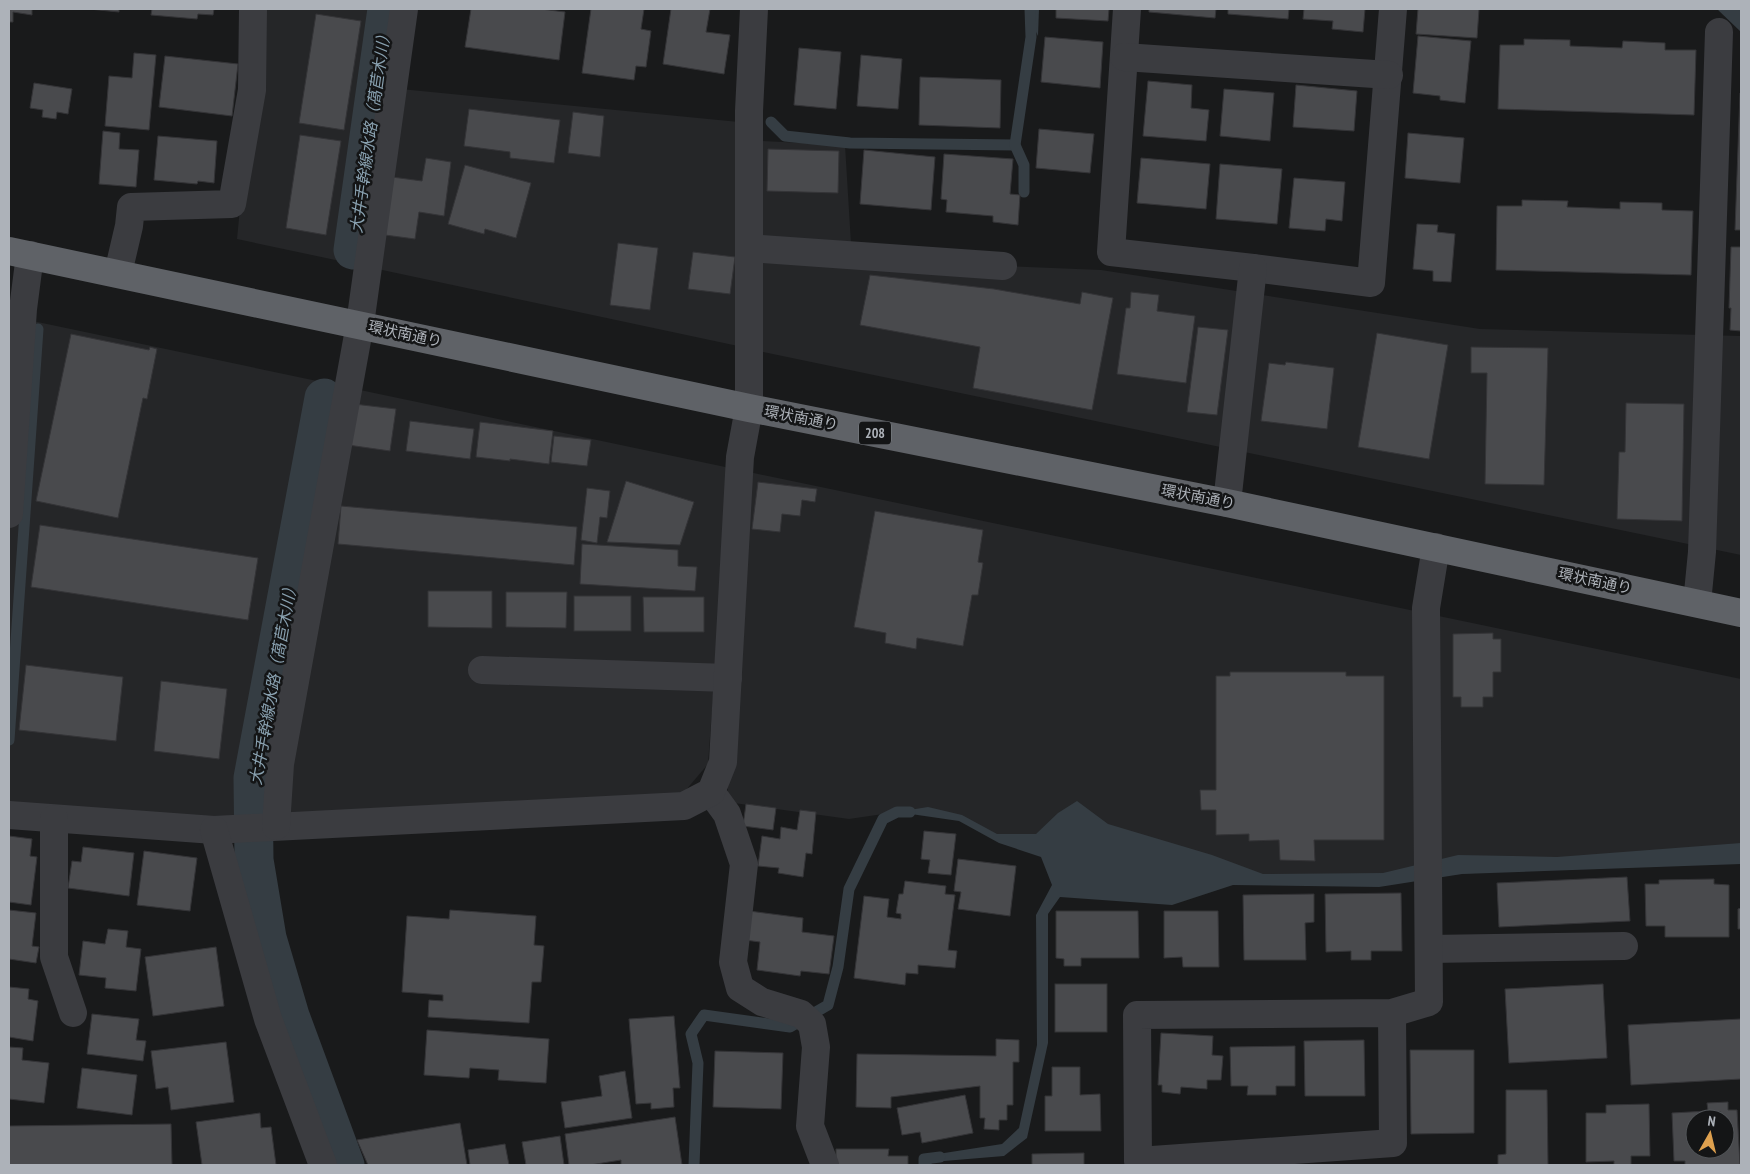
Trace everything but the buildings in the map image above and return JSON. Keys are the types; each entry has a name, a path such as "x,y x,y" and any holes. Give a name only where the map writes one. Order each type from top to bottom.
{"highway":[{"name":"環状南通り","path":"20,253 749,408 1227,503 1741,612"}],"street":[{"path":"118,273 129,226 130,207 232,204 252,90 253,9"},
{"path":"273,826 280,764 360,324 404,9"},
{"path":"9,816 224,829 684,806 711,792 723,762 740,457 749,408 748,111 754,9"},
{"path":"1127,9 1111,252 1372,283 1393,9"},
{"path":"1696,603 1702,552 1719,32"},
{"path":"1124,57 1389,75"},
{"path":"749,248 1003,266"},
{"path":"9,514 23,309 20,253"},
{"path":"1227,503 1254,268"},
{"path":"1392,1013 1394,1143 1138,1161 1138,1015 1392,1013 1429,1002 1426,608 1436,548"},
{"path":"482,670 728,678"},
{"path":"711,792 727,814 744,864 733,962 740,988 762,1002 806,1019 816,1047 810,1126 825,1165"},
{"path":"54,819 54,957 72,1013"},
{"path":"224,829 268,1019 323,1165"},
{"path":"1429,949 1624,946"}],"shaded area":[{"path":"250,9 371,9 360,85 739,122 738,346 237,239 250,105"},
{"path":"1025,9 1039,9 1038,36"},
{"path":"1717,9 1741,9 1741,32"},
{"path":"762,141 845,145 852,260 1101,270 1480,329 1741,336 1741,555 758,351"},
{"path":"9,316 730,468 708,764 680,797 222,821 9,805"},
{"path":"749,472 1741,679 1741,853 1395,879 1067,886 1056,846 1002,838 944,813 897,812 849,819 727,802"},
{"path":"1077,801 1108,824 1212,855 1263,874 1383,873 1458,855 1557,857 1741,843 1741,864 1462,874 1379,887 1233,885 1172,905 1060,897 1048,914 1048,1043 1027,1138 1004,1156 932,1162 931,1165 924,1165 925,1156 1002,1144 1019,1128 1037,1045 1036,915 1052,885 1041,857 999,843 959,821 897,812 928,807 962,815 997,834 1036,834 1058,813"}],"waterway":[{"name":"大井手幹線水路（萵苣木川）","path":"353,250 387,9"},
{"path":"1024,192 1024,165 1015,145 1031,37 1030,9"},
{"path":"771,122 785,136 850,143 1015,145"},
{"path":"9,740 38,329"},
{"name":"大井手幹線水路（萵苣木川）","path":"324,398 253,778 254,860 267,938 290,1016 345,1165"},
{"path":"694,1165 698,1063 691,1034 704,1015 790,1027 828,1005 838,967 849,889 883,819 897,812 910,812"},
{"path":"924,1165 924,1159 940,1157"}]}
